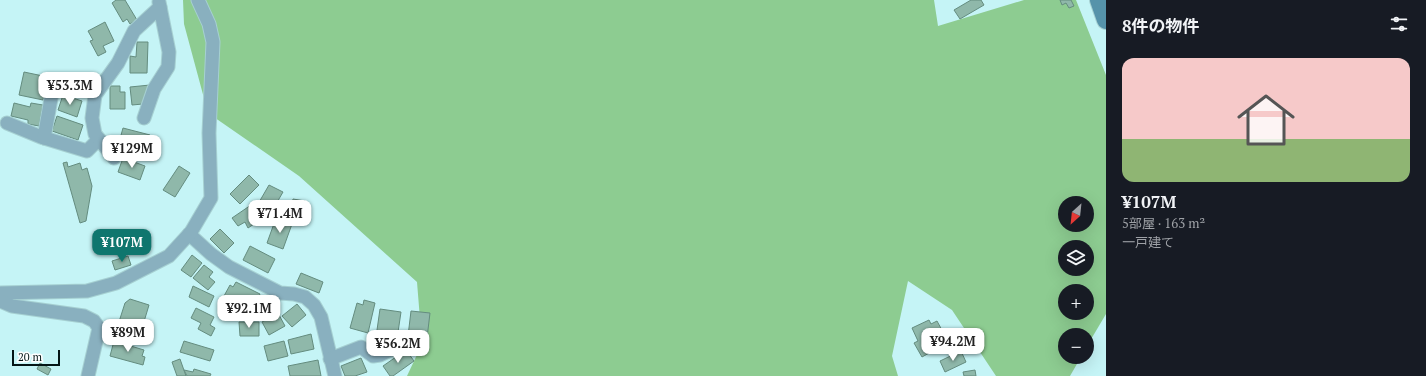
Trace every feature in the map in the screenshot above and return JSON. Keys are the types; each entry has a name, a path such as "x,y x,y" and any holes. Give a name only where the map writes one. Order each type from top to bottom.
{"street":[{"path":"0,293 86,291 116,283 169,256 189,234 211,198 210,133 213,42 209,24 198,0"},
{"path":"1099,0 1106,20"},
{"path":"144,118 154,89 168,67 169,52 160,4"},
{"path":"114,158 95,134 92,118 95,94 118,63 134,31 160,4"},
{"path":"44,138 52,93"},
{"path":"7,123 44,138 87,151 99,139"},
{"path":"189,234 211,254 229,267 280,293 294,294 305,297 314,304 321,317 334,376"},
{"path":"0,300 12,306 84,316 94,321 98,328 88,376"},
{"path":"330,359 361,347 373,356 380,355 402,344"}],"green space":[{"path":"183,0 934,0 938,26 1024,0 1076,0 1106,75 1106,314 1094,334 1094,328 1058,328 1058,364 1077,364 1070,376 996,376 952,310 908,281 892,356 898,376 407,376 422,344 417,282 299,176 208,113 184,24"}],"building":[{"path":"116,0 125,0 137,20 130,24 127,19 123,22 112,3"},
{"path":"971,0 981,0 984,5 960,19 954,10"},
{"path":"1060,0 1071,0 1074,6 1069,8 1066,3 1062,5"},
{"path":"105,22 114,41 103,46 106,52 98,56 90,41 93,40 88,31"},
{"path":"137,42 148,42 147,73 130,73 130,56 136,57"},
{"path":"24,72 43,76 41,84 46,85 43,100 19,95"},
{"path":"55,74 61,75 59,89 52,87"},
{"path":"66,74 90,80 86,97 62,91"},
{"path":"150,85 143,104 132,105 130,87"},
{"path":"110,86 120,86 120,92 125,92 125,109 110,109"},
{"path":"63,95 82,101 77,117 58,110"},
{"path":"14,103 30,107 31,103 43,105 39,126 28,124 28,120 11,116"},
{"path":"57,116 83,125 78,140 52,131"},
{"path":"123,128 150,135 145,154 118,146"},
{"path":"123,158 145,166 140,180 118,172"},
{"path":"67,162 68,167 80,163 82,170 87,168 92,186 86,221 80,223 63,163"},
{"path":"179,166 190,173 175,197 163,190"},
{"path":"249,175 259,185 240,204 230,194"},
{"path":"269,185 283,192 272,211 258,204"},
{"path":"293,199 305,201 301,219 289,217"},
{"path":"251,205 260,220 248,228 245,222 238,226 232,218"},
{"path":"276,218 292,224 283,249 267,243"},
{"path":"220,229 234,243 224,253 210,239"},
{"path":"250,246 275,259 268,273 243,260"},
{"path":"192,255 202,263 191,277 181,270"},
{"path":"128,256 131,265 115,270 112,261"},
{"path":"204,265 213,272 209,277 215,282 208,290 193,278"},
{"path":"301,273 323,282 319,293 296,284"},
{"path":"236,282 260,294 252,310 224,296 230,285 233,287"},
{"path":"193,286 214,296 209,307 189,297"},
{"path":"130,299 149,305 140,335 117,328 125,303"},
{"path":"228,300 245,309 241,318 223,308"},
{"path":"364,300 375,303 368,333 350,328 357,303 363,305"},
{"path":"297,304 306,315 292,327 282,316"},
{"path":"196,308 214,317 210,325 215,328 211,336 198,329 201,323 191,318"},
{"path":"380,309 401,312 397,339 376,337"},
{"path":"411,311 430,313 427,338 408,336"},
{"path":"278,313 285,326 269,335 262,322"},
{"path":"929,320 931,324 937,321 943,332 939,335 942,342 929,348 931,352 922,357 914,343 918,341 912,328"},
{"path":"239,322 259,322 259,336 240,336"},
{"path":"311,334 314,349 291,354 288,340"},
{"path":"114,341 144,350 142,356 145,357 143,365 110,356"},
{"path":"184,341 214,350 210,361 180,352"},
{"path":"284,341 288,356 268,361 264,346"},
{"path":"406,350 414,361 393,376 390,376 383,366"},
{"path":"961,351 966,362 945,372 940,361"},
{"path":"361,358 367,372 355,376 345,376 341,366"},
{"path":"180,359 186,376 177,376 172,362"},
{"path":"318,360 321,376 290,376 288,366"},
{"path":"40,363 51,369 48,375 37,369"},
{"path":"194,369 211,374 210,376 187,376 184,370 193,372"},
{"path":"975,370 976,376 964,376 963,372"}]}
